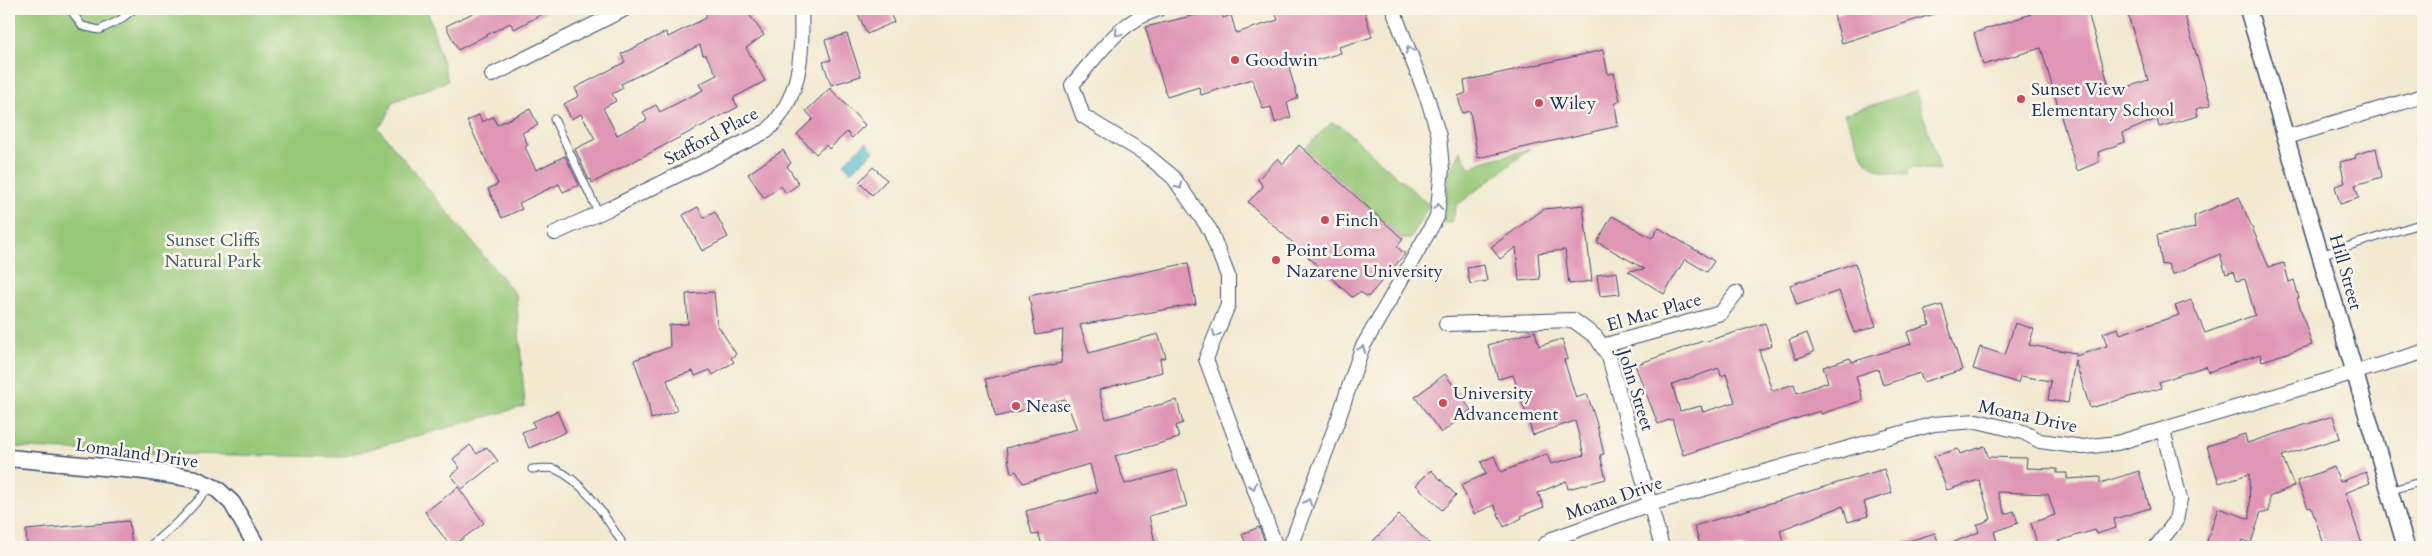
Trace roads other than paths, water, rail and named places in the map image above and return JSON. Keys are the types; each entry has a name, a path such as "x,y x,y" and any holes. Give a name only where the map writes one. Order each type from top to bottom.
{"street":[{"path":"492,75 625,9"},
{"name":"Stafford Place","path":"555,233 599,214 767,131 778,120 795,90 803,48 801,9"},
{"path":"1159,9 1144,13 1124,26 1072,84 1083,116 1144,154 1173,177 1210,230 1228,276 1228,305 1206,359 1276,547"},
{"path":"1290,547 1339,418 1362,348 1437,217 1442,170 1439,136 1428,100 1395,15 1395,9"},
{"name":"Hill Street","path":"2248,9 2406,547"},
{"path":"2287,137 2423,96"},
{"name":"El Mac Place","path":"1602,346 1721,313 1736,293"},
{"name":"John Street","path":"1446,324 1573,320 1596,337 1609,357 1662,547"},
{"name":"Moana Drive","path":"1542,547 1552,539 1650,504 1934,424 1977,421 2023,432 2040,441 2083,447 2117,443 2423,352"},
{"path":"2156,547 2176,521 2180,499 2163,430"},
{"name":"Lomaland Drive","path":"9,458 145,471 195,479 211,485 232,503 257,547"}],"lane":[{"path":"70,9 82,26 99,30 120,20 134,9"},
{"path":"554,119 599,214"},
{"path":"2320,255 2423,223"},
{"path":"532,470 554,468 576,484 597,505 621,541 621,547"},
{"path":"2389,491 2423,481"},
{"path":"150,547 182,518 211,485"}],"water":[{"path":"866,142 874,151 851,172 844,163"}],"place":[{"name":"Goodwin","path":"1235,60"},
{"name":"Sunset View Elementary School","path":"2021,99"},
{"name":"Wiley","path":"1539,103"},
{"name":"Finch","path":"1325,220"},
{"name":"Point Loma Nazarene University","path":"1276,260"},
{"name":"University Advancement","path":"1443,403"},
{"name":"Nease","path":"1016,406"}],"park label":[{"name":"Sunset Cliffs Natural Park","path":"213,250"}]}
